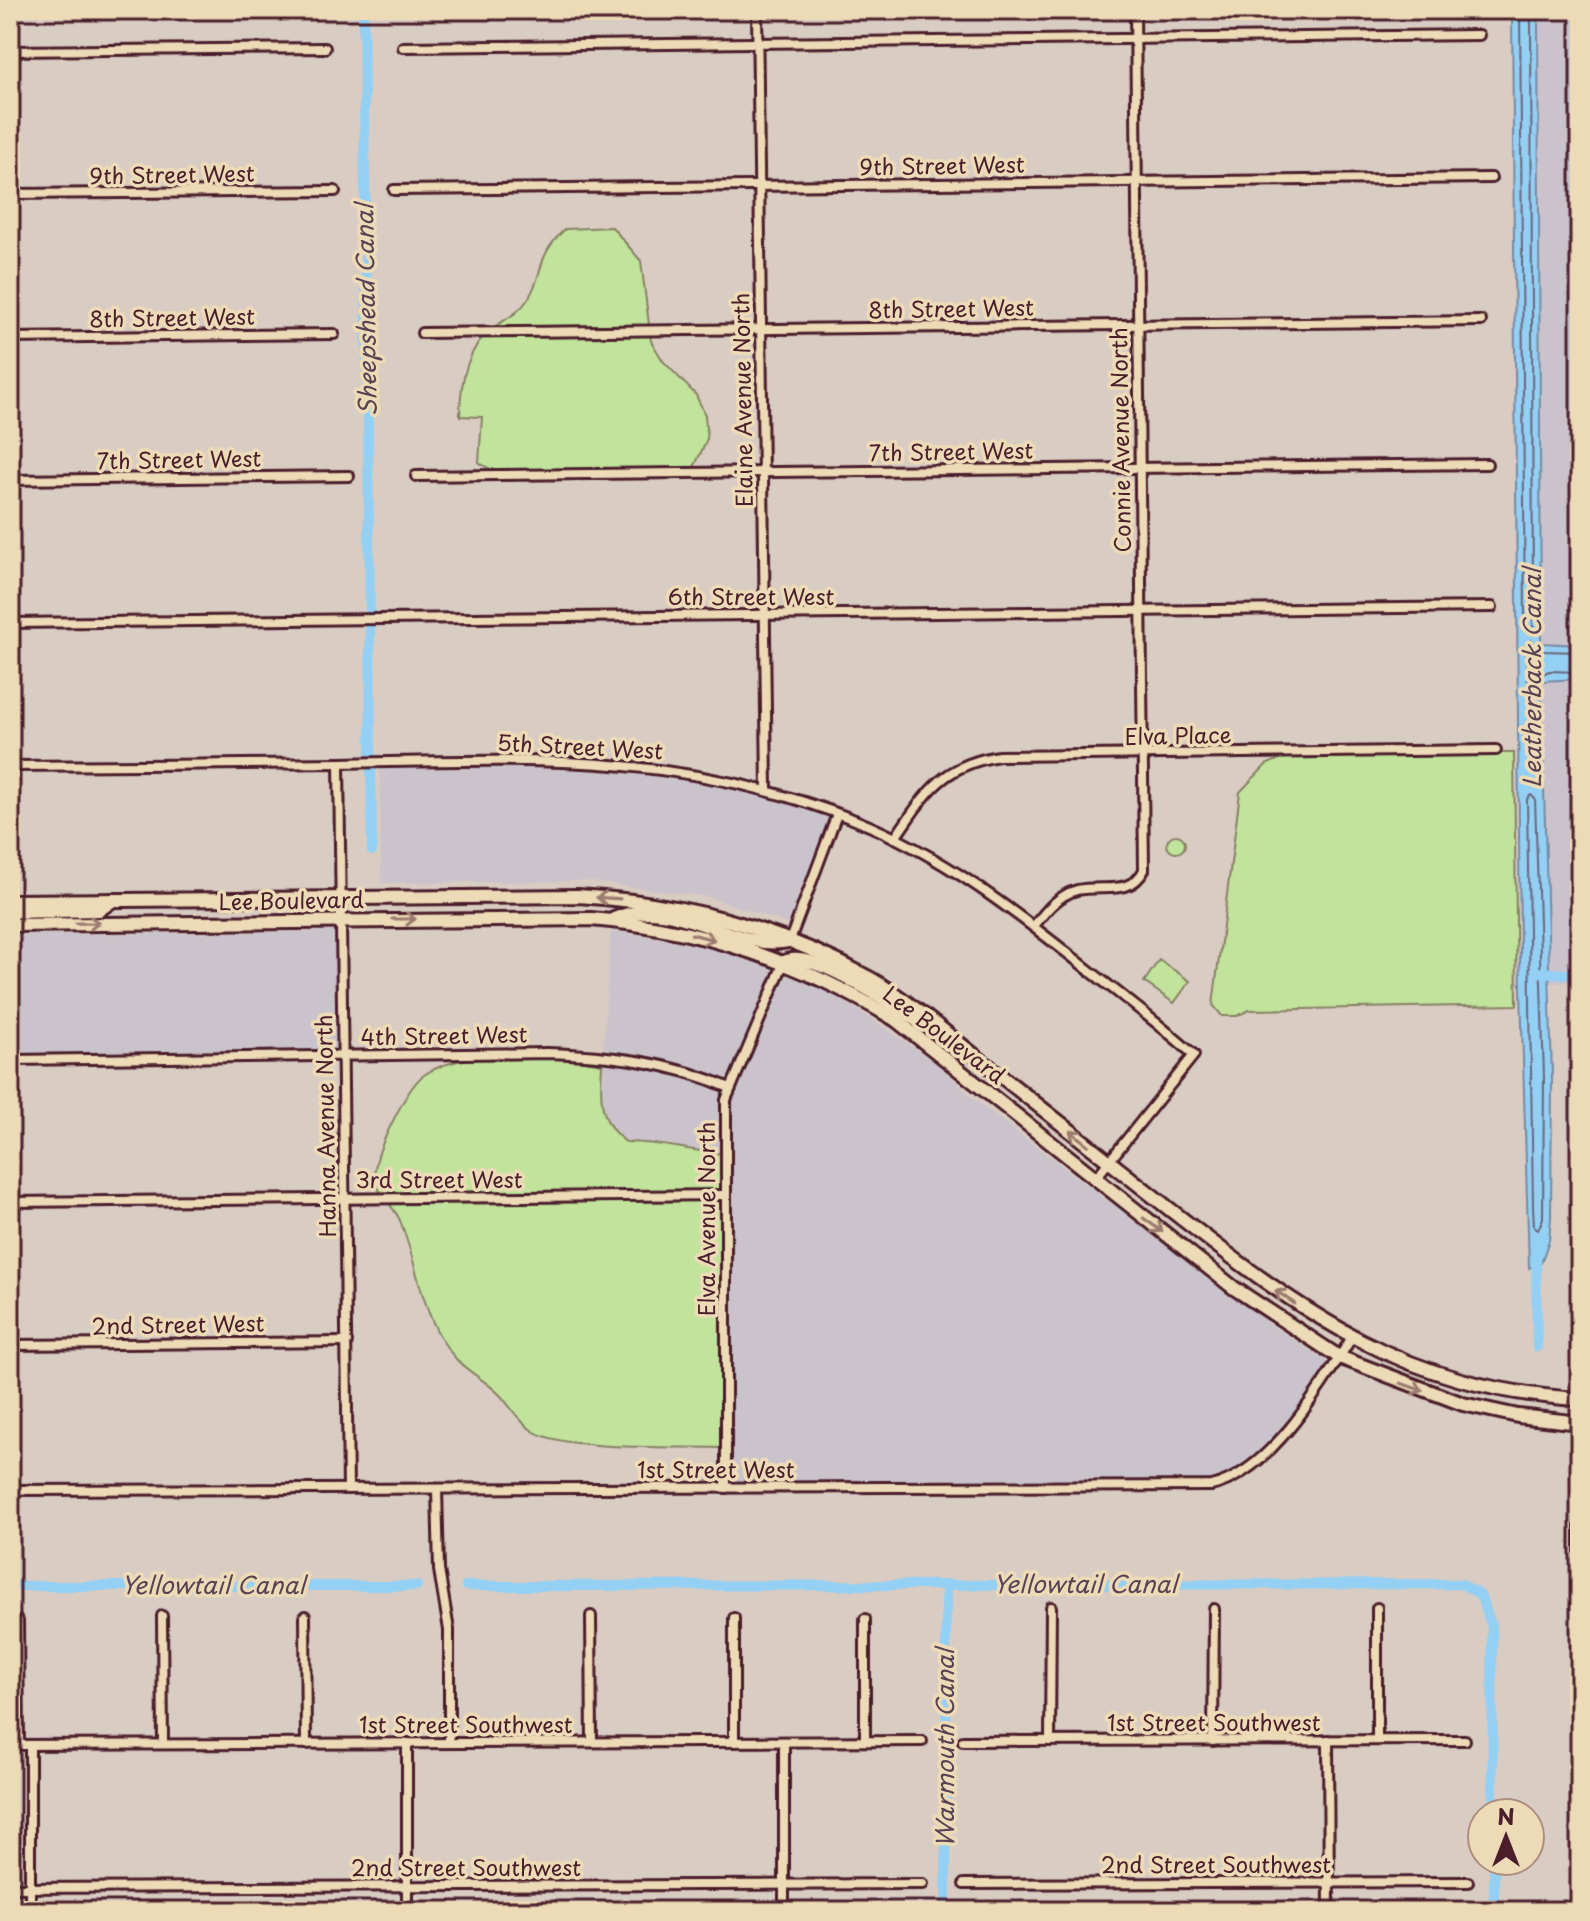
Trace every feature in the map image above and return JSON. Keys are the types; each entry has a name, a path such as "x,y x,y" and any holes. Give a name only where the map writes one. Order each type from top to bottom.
{"main road":[{"name":"Lee Boulevard","path":"10,901 616,898 703,912 790,940 872,980 949,1036 1281,1295 1352,1337 1438,1373 1507,1391 1580,1399"},
{"path":"10,912 99,910 113,900"},
{"path":"611,921 634,910 695,922 769,943 790,940"},
{"name":"Lee Boulevard","path":"10,925 342,920 611,921 697,935 784,962 837,986 896,1020 1234,1288 1339,1357 1463,1404 1518,1416 1580,1423"},
{"path":"784,962 802,958 870,990 937,1033 949,1036"}],"street":[{"name":"Elaine Avenue North","path":"757,10 767,789"},
{"name":"Connie Avenue North","path":"1034,926 1062,896 1091,888 1127,887 1138,882 1144,870 1135,10"},
{"path":"403,47 1479,35"},
{"path":"10,51 325,48"},
{"name":"9th Street West","path":"394,190 1491,178"},
{"name":"9th Street West","path":"10,194 335,191"},
{"name":"8th Street West","path":"422,333 1481,321"},
{"name":"8th Street West","path":"10,338 334,334"},
{"name":"7th Street West","path":"416,476 1487,464"},
{"name":"7th Street West","path":"10,480 349,476"},
{"name":"6th Street West","path":"10,623 1492,607"},
{"name":"Elva Place","path":"895,838 929,789 948,773 969,762 1012,755 1496,750"},
{"name":"5th Street West","path":"10,766 518,760 618,763 711,776 767,789 837,814 895,838 979,887 1034,926 1194,1055 1095,1179"},
{"name":"Hanna Avenue North","path":"339,763 348,1489"},
{"path":"790,940 837,814"},
{"name":"Elva Avenue North","path":"726,1488 724,1117 730,1088 784,962"},
{"name":"4th Street West","path":"10,1060 602,1055 659,1063 730,1088"},
{"name":"3rd Street West","path":"10,1202 725,1195"},
{"name":"1st Street West","path":"10,1490 1211,1486 1235,1478 1260,1462 1352,1337"},
{"name":"2nd Street West","path":"10,1345 347,1342"},
{"path":"1580,1472 1580,1586"},
{"path":"437,1489 439,1570 449,1630 449,1743"},
{"path":"1050,1741 1051,1607"},
{"path":"1377,1608 1377,1740"},
{"path":"1213,1741 1214,1609"},
{"path":"162,1616 163,1744"},
{"path":"305,1616 306,1744"},
{"path":"591,1616 592,1742"},
{"path":"734,1618 734,1742"},
{"path":"865,1619 865,1741"},
{"path":"15,1745 18,1621"},
{"path":"1328,1740 1329,1911"},
{"name":"1st Street Southwest","path":"963,1741 1465,1740"},
{"name":"1st Street Southwest","path":"15,1745 922,1741"},
{"path":"784,1742 784,1911"},
{"path":"407,1743 407,1911"},
{"path":"30,1745 30,1911"},
{"name":"2nd Street Southwest","path":"964,1884 1468,1882"},
{"name":"2nd Street Southwest","path":"10,1888 923,1884"}],"shaded area":[{"path":"1533,10 1580,10 1580,982 1547,983"},
{"path":"380,758 656,762 784,794 838,818 791,925 709,897 585,881 381,883"},
{"path":"349,931 349,1061 10,1065 10,935"},
{"path":"611,931 718,947 796,976 848,1003 938,1064 971,1097 1273,1326 1335,1367 1251,1466 1220,1484 725,1488 723,1154 694,1152 673,1144 625,1142 605,1121 600,1095"}],"green space":[{"path":"612,227 641,261 651,341 663,361 696,395 705,415 707,439 691,474 501,475 479,463 482,417 460,416 463,381 470,359 482,338 524,304 533,289 544,257 565,229"},
{"path":"1514,753 1517,1005 1249,1010 1237,1016 1222,1016 1213,1005 1240,792 1266,765 1288,755"},
{"path":"1172,835 1180,835 1185,844 1183,851 1172,853 1167,848 1167,840"},
{"path":"1159,960 1190,981 1174,1003 1144,982"},
{"path":"560,1057 602,1064 601,1097 606,1117 610,1126 626,1142 723,1154 725,1448 625,1447 549,1438 533,1431 495,1390 458,1361 436,1330 401,1223 375,1178 377,1161 394,1119 417,1081 438,1067 472,1059"}],"water":[{"path":"1512,10 1538,10 1541,643 1580,645 1580,679 1541,681 1552,1076 1551,1218 1549,1240 1541,1263 1529,1268 1520,954"}],"waterway":[{"name":"Sheepshead Canal","path":"363,10 370,611"},
{"name":"Sheepshead Canal","path":"370,627 371,754"},
{"name":"Sheepshead Canal","path":"371,770 372,851"},
{"path":"1537,972 1580,975"},
{"name":"Leatherback Canal","path":"1536,1252 1537,1347"},
{"name":"Warmouth Canal","path":"946,1584 946,1911"},
{"name":"Yellowtail Canal","path":"466,1586 1462,1584 1480,1595 1492,1627 1493,1797"},
{"name":"Yellowtail Canal","path":"10,1586 417,1586"},
{"name":"Yellowtail Canal","path":"1494,1877 1494,1911"}]}
